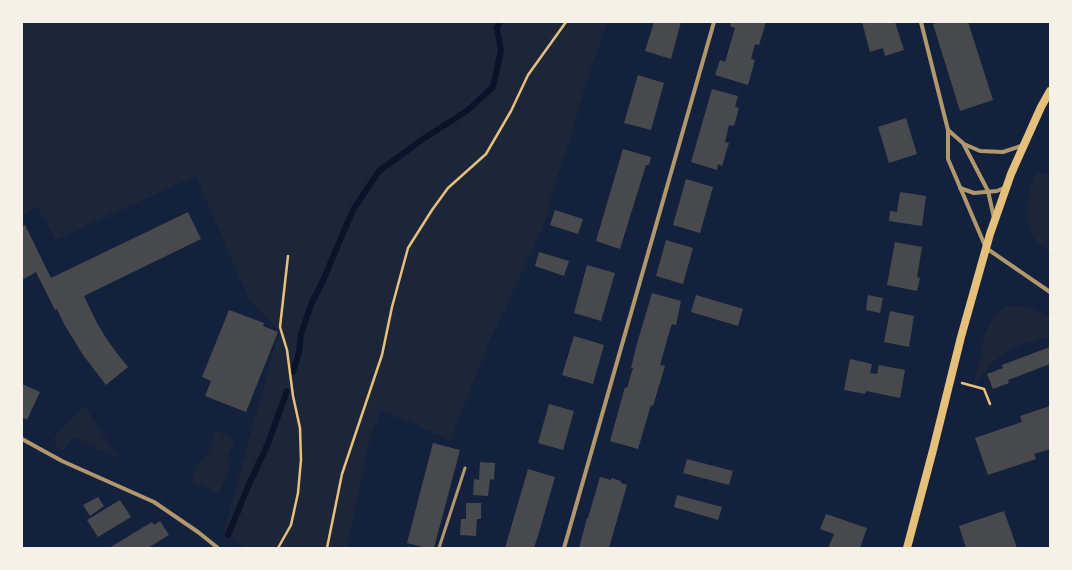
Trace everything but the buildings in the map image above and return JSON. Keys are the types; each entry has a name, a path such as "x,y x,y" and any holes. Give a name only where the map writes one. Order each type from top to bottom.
{"main road":[{"path":"907,548 972,293 995,218 1006,187 1024,145 1050,91"}],"street":[{"path":"564,548 714,22"},
{"path":"921,22 948,130 948,159 986,248 1050,292"},
{"path":"948,130 964,144 980,151 1003,152 1024,145"},
{"path":"964,144 988,191 995,218"},
{"path":"960,188 974,193 996,191 1006,187"},
{"path":"22,439 62,461 154,502 198,532 218,548"}],"lane":[{"path":"440,548 465,468"}],"path":[{"path":"326,548 342,474 382,355 392,307 408,248 448,188 486,154 511,111 528,75 566,22"},
{"path":"278,548 291,525 298,494 302,460 300,428 293,396 288,350 280,327 288,256"},
{"path":"950,380 984,389 990,404"}],"shaded area":[{"path":"22,22 608,22 592,67 545,223 493,334 450,440 381,410 369,442 347,548 244,548 224,532 279,331 249,300 196,176 56,240 37,206 22,216"},
{"path":"1035,172 1050,174 1050,253 1036,241 1031,233 1029,225 1029,198"},
{"path":"1018,306 1034,310 1050,317 1050,338 1042,338 1011,348 991,364 971,391 981,356 984,335 995,315 1005,307"},
{"path":"81,408 87,409 119,459 73,437 64,450 57,447 53,439"},
{"path":"217,431 235,439 227,460 230,469 219,494 191,482 200,459 204,460"}],"waterway":[{"path":"293,372 299,352 301,334 312,302 321,285 353,210 379,171 423,139 468,110 493,87 501,50 497,28 500,22"},
{"path":"228,535 267,446 287,391"}]}
